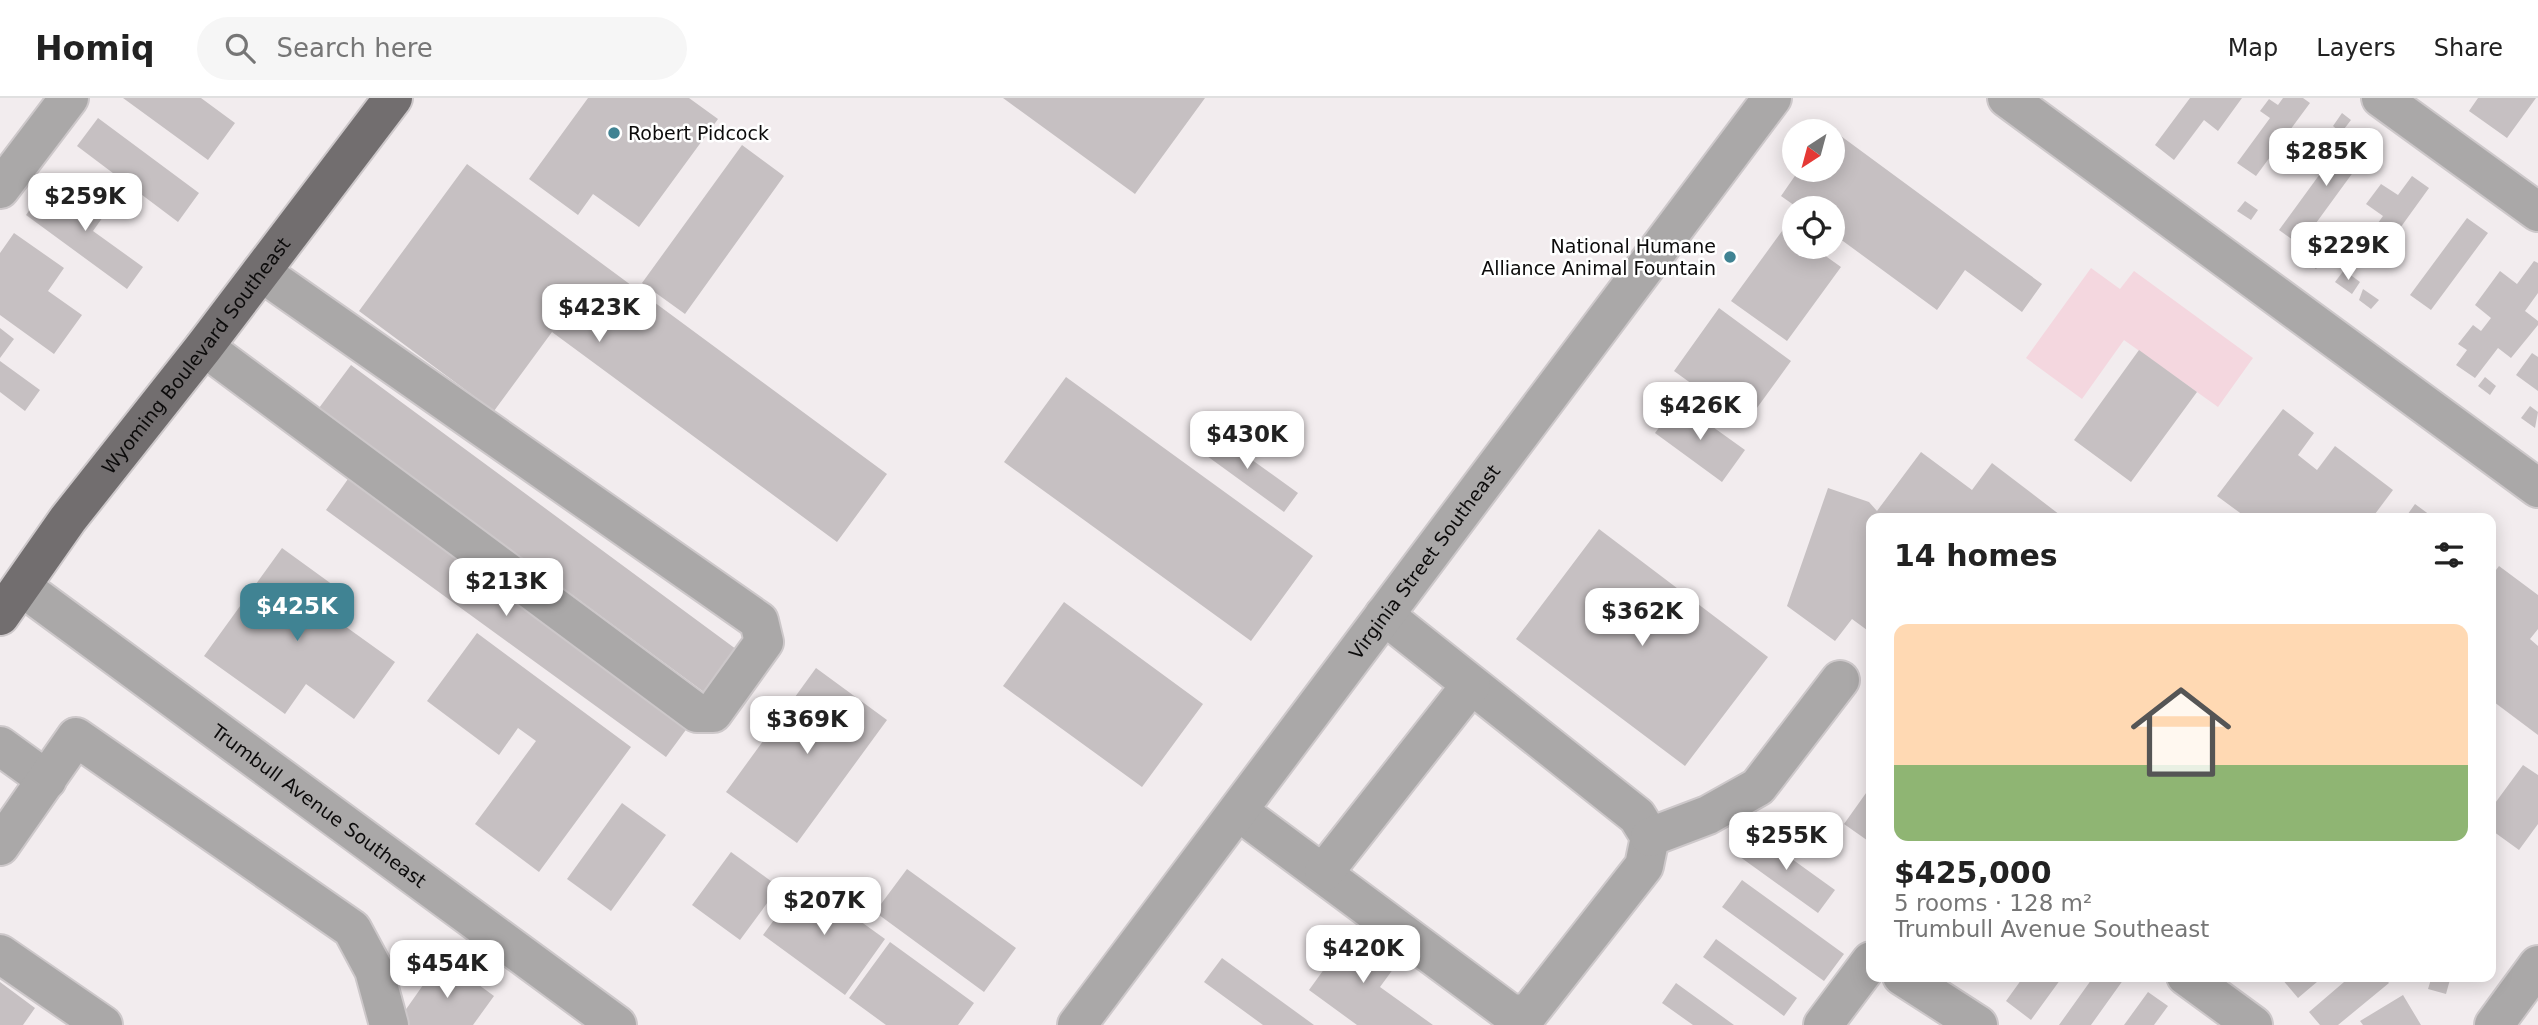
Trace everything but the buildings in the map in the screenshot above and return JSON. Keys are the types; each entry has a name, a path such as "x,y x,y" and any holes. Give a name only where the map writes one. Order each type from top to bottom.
{"main road":[{"name":"Wyoming Boulevard Southeast","path":"11,601 68,519 204,347 393,98"}],"street":[{"path":"0,189 69,98"},
{"name":"Virginia Street Southeast","path":"1077,1025 1772,98"},
{"path":"2007,98 2538,488"},
{"path":"2381,98 2538,212"},
{"path":"204,347 697,713 713,713 764,642 759,621 261,272"},
{"name":"Trumbull Avenue Southeast","path":"11,601 617,1025"},
{"path":"1238,811 1324,872 1510,1013 1528,1014 1644,866 1650,836 1637,816 1384,615"},
{"path":"1650,836 1708,815 1758,787 1840,680"},
{"path":"1324,872 1471,685"},
{"path":"0,846 76,737 352,929 374,970 389,1025"},
{"path":"0,746 47,780"},
{"path":"0,954 103,1025"},
{"path":"2515,1012 2538,965"},
{"path":"1823,1025 1866,968"},
{"path":"1911,982 1978,1025"},
{"path":"2194,982 2253,1025"}],"shaded area":[{"path":"2091,268 2120,289 2134,271 2253,358 2218,407 2124,340 2082,399 2026,358"}],"place":[{"name":"Robert Pidcock","path":"614,133"},
{"name":"National Humane Alliance Animal Fountain","path":"1730,257"}]}
